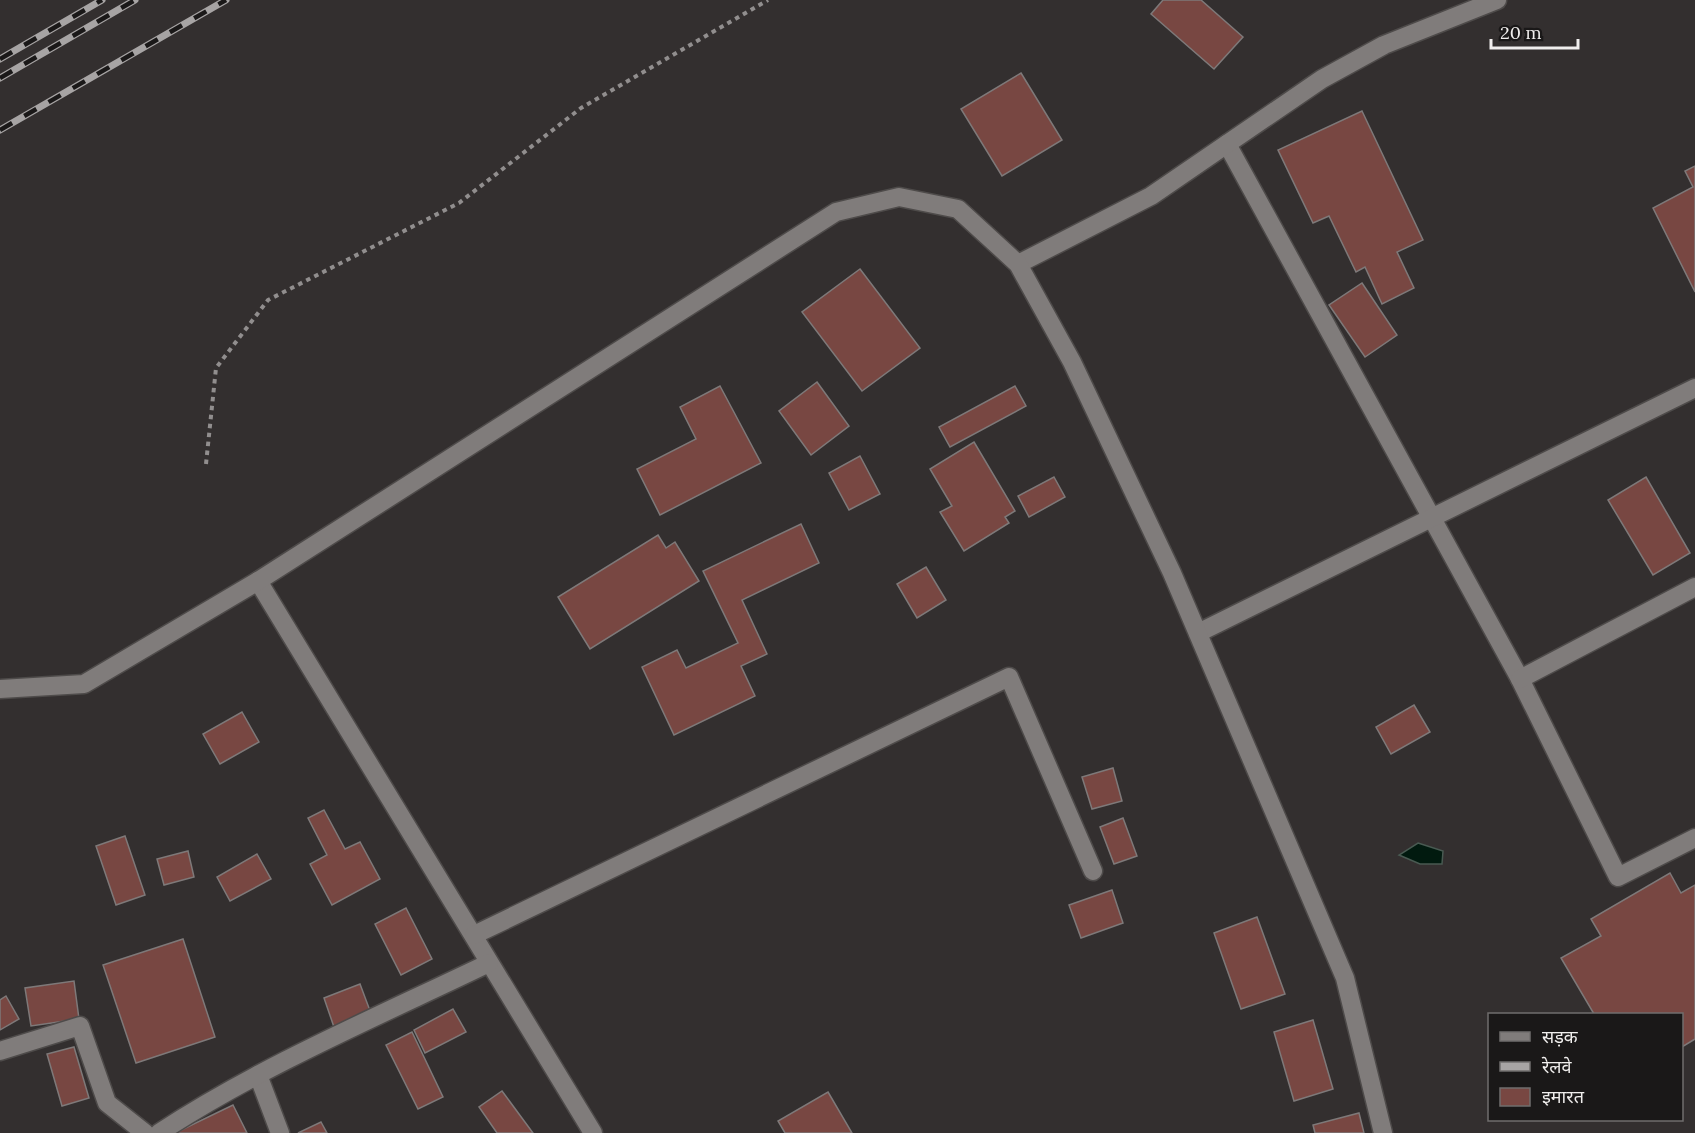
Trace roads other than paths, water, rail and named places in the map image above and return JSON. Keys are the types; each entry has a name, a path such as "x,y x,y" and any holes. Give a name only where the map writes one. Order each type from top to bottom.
{"street":[{"path":"1018,264 1152,196 1322,79 1384,45 1497,0"},
{"path":"1227,144 1520,680 1618,877 1695,838"},
{"path":"0,689 84,684 258,581 836,212 900,197 958,209 1018,264 1072,362 1172,573 1345,978 1383,1133"},
{"path":"1198,633 1695,388"},
{"path":"258,581 592,1133"},
{"path":"1520,680 1695,587"},
{"path":"474,935 1009,677 1093,871"},
{"path":"159,1133 206,1102 258,1075 489,963"},
{"path":"0,1051 80,1026 107,1103 145,1133"},
{"path":"258,1075 280,1133"}],"railway":[{"path":"0,59 102,0"},
{"path":"0,78 135,0"},
{"path":"0,130 226,0"}]}
